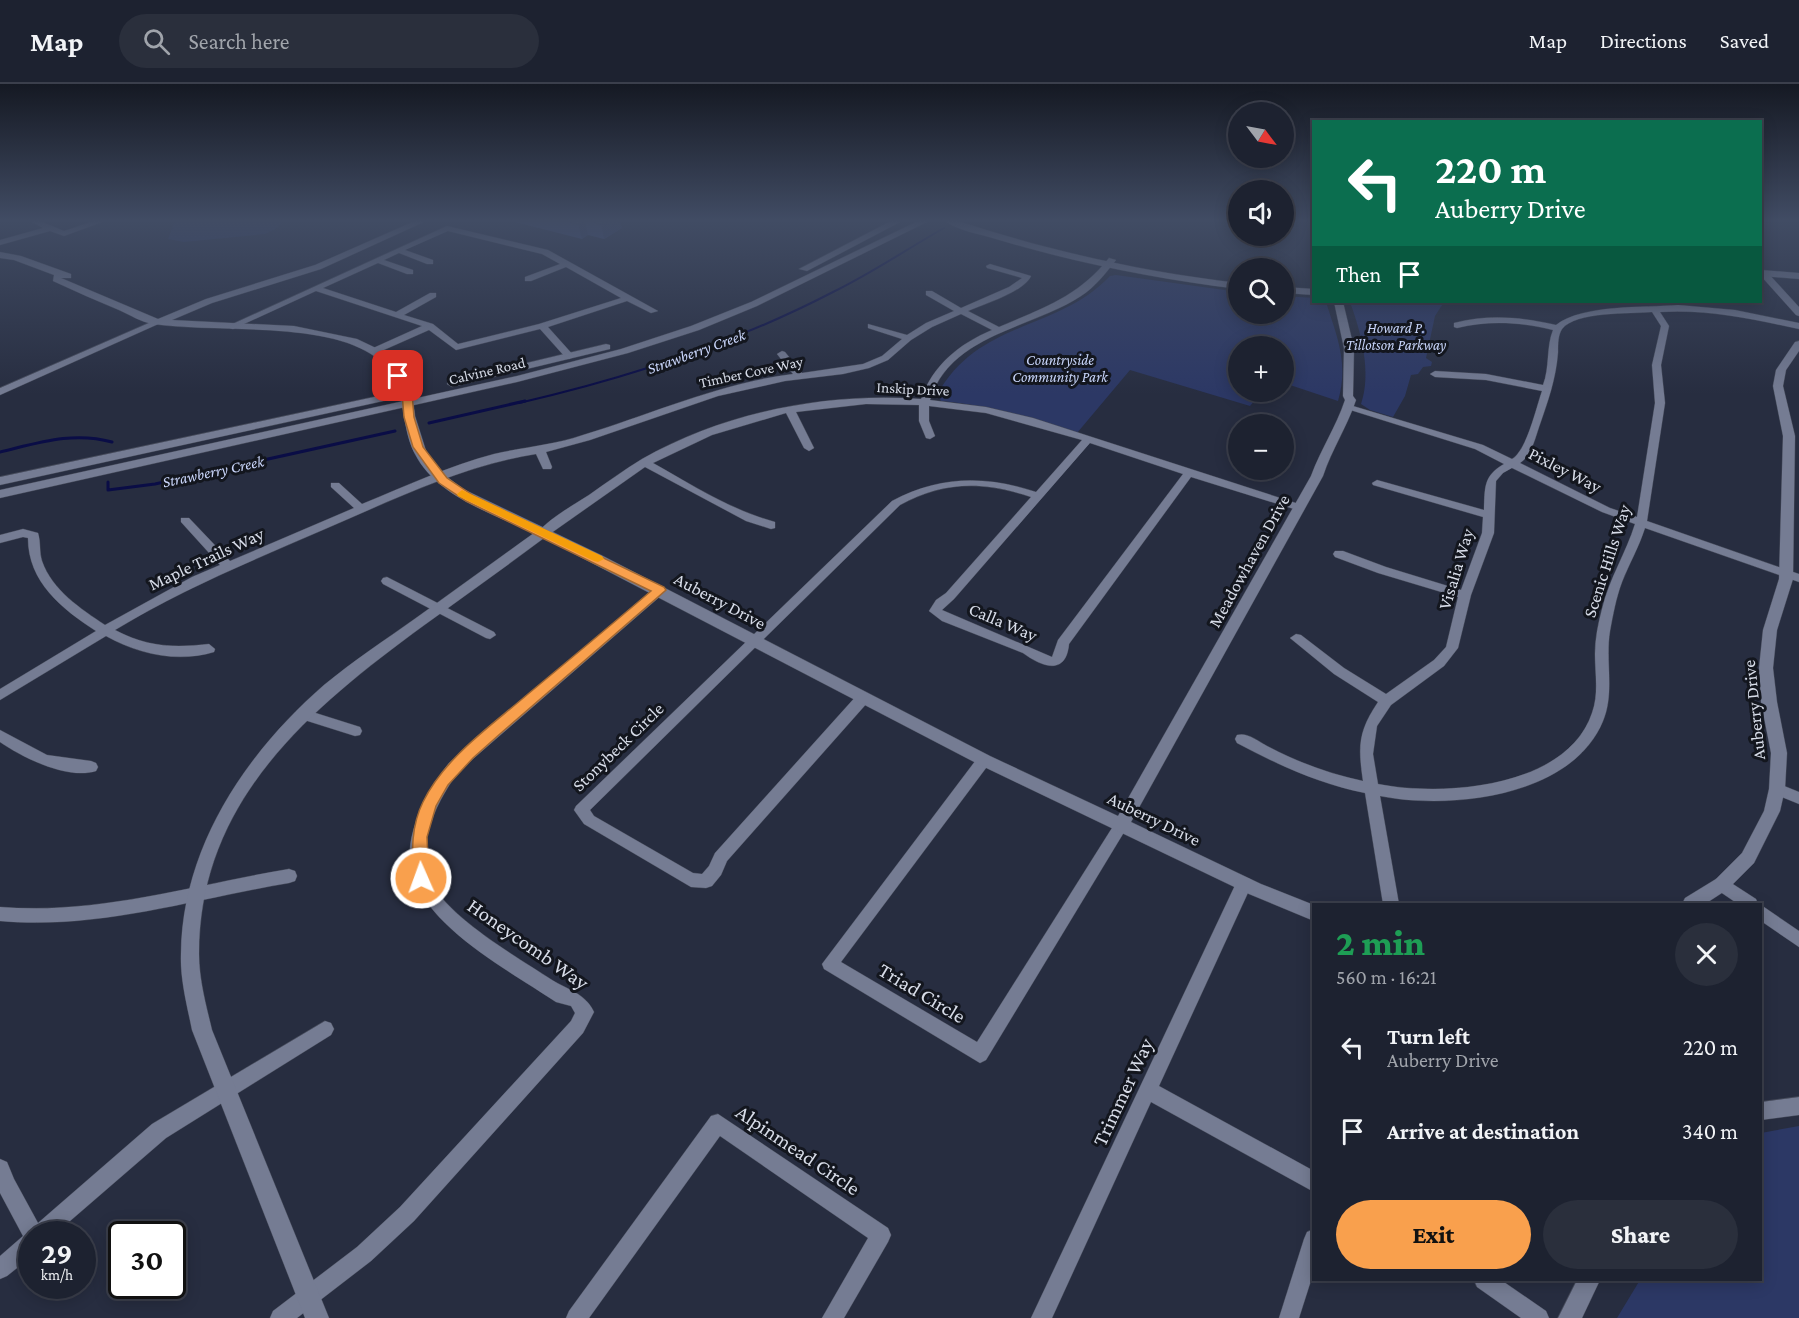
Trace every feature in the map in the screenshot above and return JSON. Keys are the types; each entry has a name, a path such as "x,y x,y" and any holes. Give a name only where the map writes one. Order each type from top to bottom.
{"street":[{"path":"74,279 152,312 160,316 161,321"},
{"path":"0,392 209,301 281,279"},
{"path":"230,327 337,279"},
{"path":"593,279 654,311"},
{"name":"Calvine Road","path":"0,494 408,398 614,345 767,289 787,279"},
{"name":"Calvine Road","path":"0,481 408,398 499,385 573,366 695,328 809,279"},
{"name":"Timber Cove Way","path":"438,476 497,457 540,450 613,430 715,394 799,376 843,372 866,366 885,358 909,338 959,310 1012,288 1026,279"},
{"path":"930,435 921,416 924,403 930,382 949,362 964,349 998,330 1078,295 1094,279"},
{"path":"1182,279 1228,285"},
{"path":"1766,279 1799,313"},
{"path":"1294,283 1312,284"},
{"path":"316,288 430,326 456,347 542,326 628,298"},
{"path":"1294,291 1312,292"},
{"path":"929,293 998,330"},
{"path":"397,315 433,295"},
{"name":"Meadowhaven Drive","path":"1122,825 1317,476 1326,451 1342,426 1351,400 1348,396 1351,375 1349,344 1339,303"},
{"path":"1457,325 1506,320 1533,322 1558,328 1567,321 1586,315 1689,308 1723,311 1799,326"},
{"name":"Scenic Hills Way","path":"1242,739 1298,768 1371,789 1444,795 1496,789 1537,776 1561,762 1580,746 1594,727 1602,706 1604,673 1602,638 1616,584 1641,523 1660,393 1656,367 1665,326 1654,309"},
{"path":"161,321 175,324 305,330 353,341 374,351 389,362 408,398"},
{"path":"374,351 430,326"},
{"path":"542,326 569,356"},
{"path":"871,326 909,338"},
{"name":"Visalia Way","path":"1391,903 1366,754 1367,734 1374,716 1386,701 1431,670 1446,656 1455,639 1465,595 1488,533 1491,481 1499,471 1520,459 1526,449 1548,389 1554,334 1558,328"},
{"name":"Auberry Drive","path":"1693,903 1735,873 1757,844 1772,812 1777,789 1779,753 1769,702 1767,668 1770,630 1793,576 1794,437 1778,386 1781,370 1799,344"},
{"path":"782,354 799,376"},
{"path":"1435,374 1486,377 1548,389"},
{"name":"Auberry Drive","path":"408,398 409,417 421,454 438,476 470,498 660,590 984,760 1244,884 1312,912"},
{"name":"Inskip Drive","path":"543,533 644,462 721,428 790,410 854,402 924,403 986,410 1088,439 1298,507"},
{"name":"Pixley Way","path":"1349,408 1457,440 1513,462 1577,497 1641,523 1793,576"},
{"path":"790,410 809,448"},
{"name":"Calla Way","path":"1088,439 950,596 939,603 936,611 946,618 1028,650 1039,658 1055,662 1062,652 1063,643 1189,473"},
{"path":"540,450 547,467"},
{"path":"644,462 719,504 750,519 771,525"},
{"name":"Maple Trails Way","path":"0,695 106,630 196,580 438,476"},
{"path":"756,642 896,503 905,497 934,486 967,481 1007,486 1036,496"},
{"path":"1377,483 1489,515"},
{"path":"335,485 361,509"},
{"path":"185,520 228,566"},
{"path":"0,539 23,533 34,536 37,563 50,587 76,611 106,630 139,645 160,651 209,649"},
{"path":"317,1318 202,1030 193,992 191,935 206,861 231,808 261,761 303,714 341,680 543,533"},
{"path":"1339,554 1382,570 1465,595"},
{"path":"387,581 490,635"},
{"name":"Honeycomb Way","path":"308,1297 364,1254 426,1194 577,1027 585,1012 576,1000 562,996 444,913 421,878 419,837 432,799 454,767 660,590"},
{"path":"1296,638 1386,701"},
{"name":"Stonybeck Circle","path":"756,642 604,789 590,799 581,810 589,820 691,880 706,881 716,870 720,858 863,698"},
{"path":"303,714 355,731"},
{"path":"0,735 38,759 63,765 91,767"},
{"name":"Triad Circle","path":"984,760 830,964 980,1054 1122,825"},
{"path":"1777,789 1799,798"},
{"path":"0,914 31,916 88,914 128,909 289,876"},
{"name":"Trimmer Way","path":"1041,1318 1244,884"},
{"path":"1722,884 1749,903"},
{"path":"1762,913 1799,940"},
{"path":"55,1221 140,1146 225,1090 326,1029"},
{"path":"1149,1091 1312,1181"},
{"path":"1762,1111 1799,1106"},
{"name":"Alpinmead Circle","path":"576,1318 718,1123 881,1235 832,1318"},
{"path":"0,1169 26,1221"},
{"path":"1289,1318 1312,1245"},
{"path":"0,1269 18,1254"},
{"path":"1485,1281 1539,1318"},
{"path":"1570,1318 1588,1281"},
{"path":"280,1318 308,1297"}],"green space":[{"name":"Countryside Community Park","path":"1107,279 1142,279 1228,290 1228,324 1294,324 1294,297 1312,298 1312,303 1326,303 1338,339 1342,374 1338,401 1294,386 1294,336 1228,336 1228,399 1130,370 1077,433 1010,413 941,401 937,395 954,370 974,352 996,339 1067,308"},
{"name":"Howard P. Tillotson Parkway","path":"1350,303 1443,303 1435,316 1426,358 1432,362 1431,366 1423,367 1418,374 1411,375 1405,396 1393,417 1370,410 1361,404 1365,366 1358,326"},
{"name":"Countryside Community Park","path":"1237,402 1253,402 1250,406"},
{"path":"1799,1126 1799,1318 1617,1318 1639,1281 1762,1281 1762,1133"}],"waterway":[{"name":"Strawberry Creek","path":"519,403 640,371 679,358 757,328 859,279"},
{"name":"Strawberry Creek","path":"429,423 525,401"},
{"name":"Strawberry Creek","path":"108,482 108,490 155,484 395,431"},
{"name":"Strawberry Creek","path":"0,452 69,438 112,442"}],"slow traffic":[{"path":"462,494 598,559"}],"route":[{"path":"398,376 407,393 409,417 421,454 450,486 470,498 660,590 454,767 435,793 423,823 419,837 421,878"}]}
